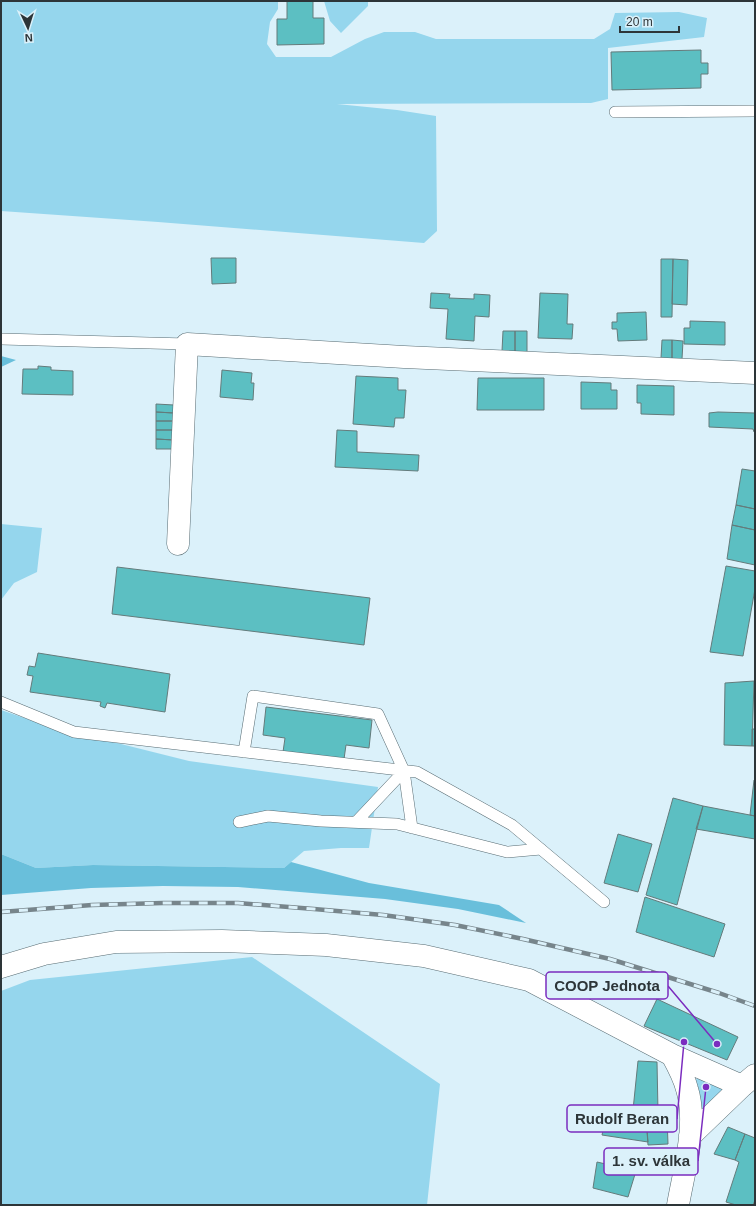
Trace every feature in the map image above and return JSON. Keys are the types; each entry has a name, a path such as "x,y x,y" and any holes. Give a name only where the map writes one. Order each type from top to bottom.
{"street":[{"path":"178,544 187,344 412,358 755,373"},
{"path":"1,967 44,954 116,942 222,941 326,945 424,956 529,980 672,1055 749,1081 690,1136"},
{"path":"672,1055 682,1074 688,1091 691,1114 690,1136 678,1205"}],"lane":[{"path":"615,112 755,111"},
{"path":"1,339 187,344"},
{"path":"244,752 253,696 378,714 404,771 412,828"},
{"path":"1,702 74,732 416,772 512,826 604,902"},
{"path":"356,822 404,771"},
{"path":"239,822 268,816 321,821 397,824 507,852 541,849"}],"shaded area":[{"path":"1,1 278,1 278,9 270,22 267,44 276,57 331,57 365,39 384,32 415,32 436,39 594,39 610,29 615,13 679,12 707,18 704,37 608,48 608,99 591,103 337,104 397,110 436,116 437,231 424,243 1,211"},
{"path":"324,1 368,1 368,6 341,33 330,21"},
{"path":"1,356 16,360 1,367"},
{"path":"1,524 42,528 37,572 14,583 1,600"},
{"path":"1,710 45,725 189,761 378,787 369,848 341,848 304,851 284,868 93,865 36,868 1,854"},
{"path":"1,854 36,868 93,865 284,868 291,862 369,883 499,905 526,923 458,909 385,899 238,887 163,886 91,888 1,895"},
{"path":"252,957 440,1084 427,1205 1,1205 1,991 30,980"},
{"path":"698,1077 722,1086 723,1090 709,1104 700,1109 696,1080"}],"building":[{"path":"287,1 313,1 313,18 324,18 324,44 277,45 277,19 287,19"},
{"path":"701,50 701,63 708,63 708,74 701,74 701,88 612,90 611,52"},
{"path":"211,258 236,258 236,283 212,284"},
{"path":"661,259 673,259 672,317 661,317"},
{"path":"673,259 688,260 687,305 672,304"},
{"path":"431,293 450,294 449,298 474,299 474,294 490,295 489,317 475,316 474,341 446,339 448,309 430,308"},
{"path":"540,293 568,294 567,324 573,324 572,339 538,338"},
{"path":"646,312 647,340 618,341 617,329 612,329 612,322 617,322 617,313"},
{"path":"690,321 725,322 725,345 684,344 684,328 690,328"},
{"path":"503,331 515,331 515,352 502,351"},
{"path":"515,331 527,331 527,352 515,352"},
{"path":"662,340 672,340 672,359 661,358"},
{"path":"672,340 683,341 682,359 672,359"},
{"path":"38,366 51,367 51,370 73,371 73,395 22,394 23,369 38,369"},
{"path":"222,370 252,373 251,383 254,383 253,400 220,397"},
{"path":"356,376 398,378 398,390 406,390 404,418 395,418 394,427 353,424"},
{"path":"478,378 544,378 544,410 477,410"},
{"path":"581,382 611,383 611,390 617,390 617,409 581,409"},
{"path":"637,385 674,386 674,415 641,414 641,403 637,403"},
{"path":"156,404 174,405 174,413 156,412"},
{"path":"156,412 174,413 174,421 156,421"},
{"path":"709,413 755,413 755,432 753,429 709,427"},
{"path":"156,421 174,421 174,430 156,430"},
{"path":"156,430 174,430 174,440 156,439"},
{"path":"337,430 357,431 357,452 419,455 418,471 335,467"},
{"path":"156,439 174,440 174,449 156,449"},
{"path":"742,469 755,471 755,509 736,505"},
{"path":"736,505 755,509 755,530 732,525"},
{"path":"732,525 755,530 755,565 727,559"},
{"path":"726,566 755,571 755,589 743,656 710,652"},
{"path":"117,567 370,598 364,645 112,614"},
{"path":"38,653 170,674 165,712 107,703 105,708 100,706 101,702 30,692 33,676 27,675 29,666 35,667"},
{"path":"754,681 752,746 724,745 725,683"},
{"path":"266,707 372,720 369,748 346,745 344,759 283,752 285,738 263,735"},
{"path":"752,729 755,729 755,746 752,746"},
{"path":"754,780 755,781 755,816 750,815"},
{"path":"673,798 703,806 677,905 646,895"},
{"path":"703,806 755,816 755,839 696,829"},
{"path":"618,834 652,844 638,892 604,883"},
{"path":"645,897 725,924 714,957 636,932"},
{"path":"657,999 738,1037 727,1060 644,1026"},
{"path":"638,1061 657,1062 658,1112 633,1110"},
{"path":"606,1117 646,1117 648,1142 602,1135"},
{"path":"646,1117 667,1117 668,1144 648,1145"},
{"path":"728,1127 745,1134 735,1160 714,1154"},
{"path":"745,1134 755,1138 755,1200 753,1205 736,1205 726,1202 739,1162 735,1160"},
{"path":"597,1162 636,1171 628,1197 593,1188"}],"railway":[{"path":"1,912 92,905 238,903 383,915 455,925 610,959 719,993 755,1006"}],"place":[{"name":"Rudolf Beran","path":"684,1042"},
{"name":"COOP Jednota","path":"717,1044"},
{"name":"1. sv. válka","path":"706,1087"}]}
